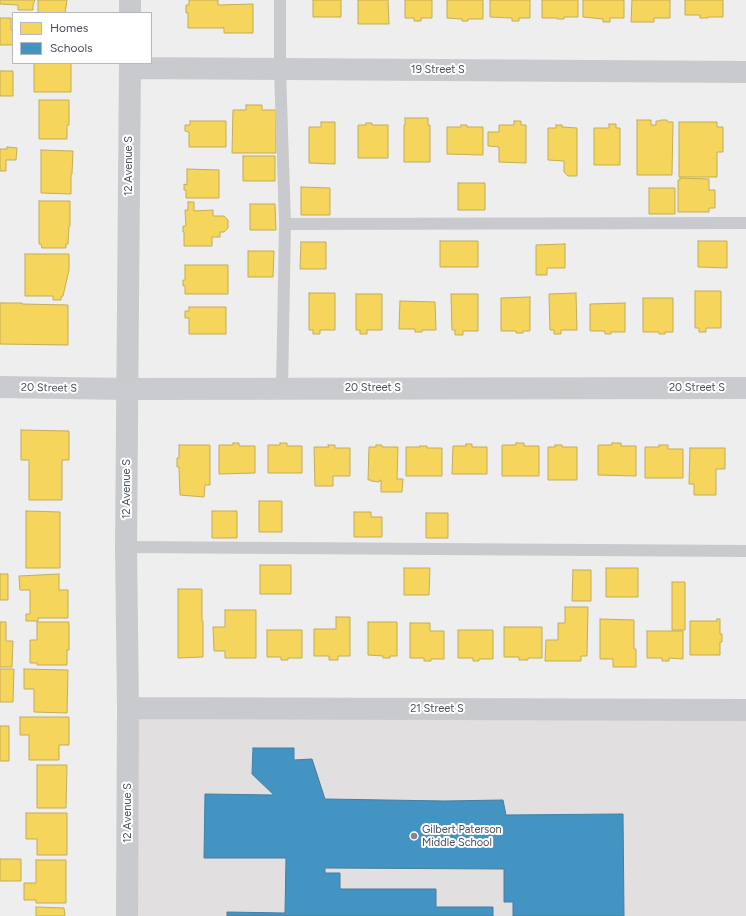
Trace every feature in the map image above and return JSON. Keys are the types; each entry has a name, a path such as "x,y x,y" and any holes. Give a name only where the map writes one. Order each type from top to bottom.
{"street":[{"path":"130,0 130,12"},
{"name":"19 Street S","path":"130,66 280,69 746,72"},
{"name":"12 Avenue S","path":"127,916 128,708 126,547 130,66"},
{"name":"20 Street S","path":"0,387 128,389 746,388"},
{"name":"21 Street S","path":"128,708 746,710"}],"lane":[{"path":"280,0 280,69 285,224 282,388"},
{"path":"285,224 746,223"},
{"path":"126,547 746,551"}],"shaded area":[{"path":"128,708 746,710 746,916 127,916"}],"building: Homes":[{"path":"0,0 35,0 33,10 18,10 18,5 0,4"},
{"path":"38,0 67,0 65,12 38,12"},
{"path":"189,0 218,0 218,5 253,4 253,33 224,33 224,28 188,28 188,13 186,13 186,5 189,5"},
{"path":"313,0 341,0 341,17 313,17"},
{"path":"358,0 388,0 389,24 358,24"},
{"path":"405,0 432,0 432,18 421,18 421,21 414,21 414,18 405,18"},
{"path":"447,0 483,0 483,19 468,19 468,21 462,21 462,19 447,18"},
{"path":"490,0 530,0 530,18 519,18 519,21 512,21 512,18 490,17"},
{"path":"542,0 578,0 578,17 564,17 564,19 542,18"},
{"path":"583,0 624,0 624,18 610,18 610,22 603,22 603,19 583,17"},
{"path":"632,0 670,0 670,18 654,18 654,22 631,22"},
{"path":"685,0 723,0 723,17 700,18 700,15 685,15"},
{"path":"0,18 11,18 12,45 0,45"},
{"path":"34,64 71,64 71,92 34,92"},
{"path":"0,71 13,71 13,96 0,96"},
{"path":"39,100 69,100 69,125 67,125 67,139 39,139"},
{"path":"246,105 262,105 262,110 276,110 276,153 232,153 233,110 246,110"},
{"path":"405,118 428,118 428,125 430,125 430,162 404,162"},
{"path":"637,120 651,120 651,125 656,125 656,121 661,120 673,122 672,175 637,175"},
{"path":"190,121 226,121 226,147 189,147 189,132 185,131 185,125 190,125"},
{"path":"514,121 521,121 521,125 526,125 526,163 499,162 499,147 488,146 488,132 499,132 499,125 514,125"},
{"path":"321,122 335,122 335,164 309,163 309,127 321,127"},
{"path":"679,122 717,122 717,127 723,127 723,152 717,152 717,177 679,177"},
{"path":"366,123 372,123 372,125 388,125 388,158 358,158 358,125 366,125"},
{"path":"609,124 616,124 616,128 620,128 620,165 594,165 594,128 609,128"},
{"path":"461,125 467,125 467,127 483,127 483,155 447,154 447,127 461,127"},
{"path":"556,125 577,128 577,176 568,176 564,172 564,161 548,160 548,128 556,128"},
{"path":"7,147 17,148 16,160 6,160 6,171 0,171 0,149 7,149"},
{"path":"41,150 73,151 71,194 41,193"},
{"path":"243,156 275,156 275,181 243,181"},
{"path":"187,169 219,170 219,198 186,198 184,184 187,185"},
{"path":"680,178 709,179 709,190 715,190 715,208 709,208 709,212 678,212 678,180 680,180"},
{"path":"458,183 485,183 485,210 458,210"},
{"path":"301,187 330,188 330,215 301,215"},
{"path":"649,188 675,188 675,214 649,214"},
{"path":"39,201 70,201 70,226 68,244 66,244 66,248 42,248 41,244 39,244"},
{"path":"188,202 194,202 194,211 213,210 213,216 224,216 228,220 228,228 224,232 220,232 220,237 212,237 212,246 184,246 183,226 186,226 185,210 188,210"},
{"path":"250,204 275,204 276,230 250,230"},
{"path":"440,241 478,241 478,267 440,267"},
{"path":"698,241 727,241 727,268 698,267"},
{"path":"301,242 326,242 326,269 300,269"},
{"path":"565,244 565,268 547,268 547,275 536,275 536,245"},
{"path":"248,251 274,251 273,277 248,277"},
{"path":"25,254 69,254 69,270 61,300 53,300 53,296 25,296"},
{"path":"185,265 228,265 228,294 185,294 183,280 185,280"},
{"path":"695,291 721,291 721,328 706,328 706,332 699,332 699,328 695,328"},
{"path":"309,293 335,293 335,330 320,330 320,334 313,334 313,330 309,330"},
{"path":"576,293 577,330 561,330 561,334 554,334 554,330 550,330 549,294"},
{"path":"356,294 382,294 382,330 367,330 367,334 360,334 360,330 356,330"},
{"path":"451,294 478,294 478,331 463,331 463,335 455,335 455,330 452,330"},
{"path":"530,297 530,331 516,333 516,331 501,331 501,298"},
{"path":"643,298 673,298 673,332 659,334 659,332 643,332"},
{"path":"400,301 435,302 436,330 422,330 422,332 415,332 415,329 399,329"},
{"path":"0,303 68,305 68,345 0,344"},
{"path":"625,303 625,332 611,332 611,334 605,334 605,331 590,331 590,304"},
{"path":"189,307 226,307 226,334 189,334 189,318 185,318 185,311 189,311"},
{"path":"21,430 69,431 69,460 62,460 62,500 29,500 29,460 21,460"},
{"path":"233,443 239,443 239,446 255,446 255,473 219,474 219,445 233,445"},
{"path":"280,443 287,443 287,446 302,446 302,473 268,473 268,445 280,445"},
{"path":"516,443 524,443 524,446 539,446 539,476 502,476 502,445 516,445"},
{"path":"612,443 621,443 621,446 636,446 636,476 598,475 598,445 612,445"},
{"path":"466,444 472,444 472,447 487,447 487,474 452,474 453,446 466,446"},
{"path":"179,445 210,445 210,485 205,485 204,497 180,495 179,467 177,467"},
{"path":"328,445 335,445 335,448 350,448 350,476 333,476 333,486 315,486 314,447 329,447"},
{"path":"376,445 382,445 382,447 398,447 397,479 403,479 402,492 381,492 381,480 379,482 368,480 369,447 376,447"},
{"path":"555,445 562,445 562,447 577,447 577,480 548,480 548,447 555,447"},
{"path":"659,445 668,445 668,449 683,449 683,478 645,478 645,447 659,447"},
{"path":"427,446 427,448 442,448 442,476 406,476 406,447"},
{"path":"690,448 725,448 725,469 716,469 716,495 694,495 694,484 689,484"},
{"path":"259,501 282,501 282,532 259,532"},
{"path":"26,511 60,512 60,568 26,568"},
{"path":"212,511 237,511 237,538 212,538"},
{"path":"354,512 371,512 371,517 382,517 382,537 354,537"},
{"path":"426,513 448,513 448,538 426,538"},
{"path":"260,565 291,565 291,594 260,594"},
{"path":"404,568 430,568 429,595 404,595"},
{"path":"606,568 638,568 638,597 606,597"},
{"path":"573,570 591,570 591,601 572,601"},
{"path":"0,574 8,574 8,600 0,600"},
{"path":"59,574 59,590 68,590 68,618 38,618 38,621 26,621 26,614 30,614 30,590 20,590 19,576"},
{"path":"672,582 685,582 685,630 672,630"},
{"path":"178,589 202,589 203,657 178,658"},
{"path":"565,607 588,607 587,656 581,656 581,661 545,661 546,640 558,640 558,623 565,623"},
{"path":"225,610 256,610 256,658 225,658 225,651 214,651 213,627 225,627"},
{"path":"336,617 350,617 350,656 338,656 338,660 329,660 329,656 314,656 314,629 336,629"},
{"path":"600,619 634,620 634,649 636,649 636,667 613,667 613,659 600,659"},
{"path":"717,619 720,619 720,634 722,634 722,642 720,642 720,655 690,655 690,621 717,621"},
{"path":"0,622 6,622 6,641 13,641 12,667 0,667"},
{"path":"37,622 69,622 69,650 67,650 67,665 37,665 37,663 30,663 30,640 37,640"},
{"path":"368,622 397,622 397,656 383,658 383,656 368,655"},
{"path":"410,623 430,623 430,631 444,631 444,659 431,659 431,661 424,661 424,658 410,658"},
{"path":"504,627 542,627 542,658 528,658 528,660 519,660 519,657 504,657"},
{"path":"267,630 302,630 302,658 288,658 288,660 281,660 281,657 267,657"},
{"path":"458,630 493,630 493,659 479,659 479,661 473,661 473,658 458,658"},
{"path":"647,631 683,631 683,659 669,658 669,661 662,661 662,658 647,658"},
{"path":"0,669 14,669 13,702 0,702"},
{"path":"24,669 68,670 67,713 34,712 34,689 24,689"},
{"path":"20,717 69,717 69,745 59,745 59,760 29,760 29,735 20,735"},
{"path":"0,726 9,726 9,761 0,761"},
{"path":"37,765 67,765 66,808 37,808"},
{"path":"26,813 67,813 67,855 37,855 37,839 26,839"},
{"path":"0,859 21,859 21,881 0,881"},
{"path":"36,860 66,860 66,903 36,903 36,900 24,900 24,883 36,883"},
{"path":"36,907 64,908 65,916 36,916"}],"building: Schools":[{"name":"Gilbert Paterson Middle School","path":"253,748 294,748 294,760 312,759 325,799 445,801 503,800 506,815 623,814 624,916 513,916 513,902 504,902 504,869 325,868 325,873 340,873 340,889 436,889 436,907 493,907 493,916 227,916 227,912 285,913 286,858 204,858 205,794 274,795 252,774"}],"place":[{"name":"Gilbert Paterson Middle School","path":"414,836"}]}
